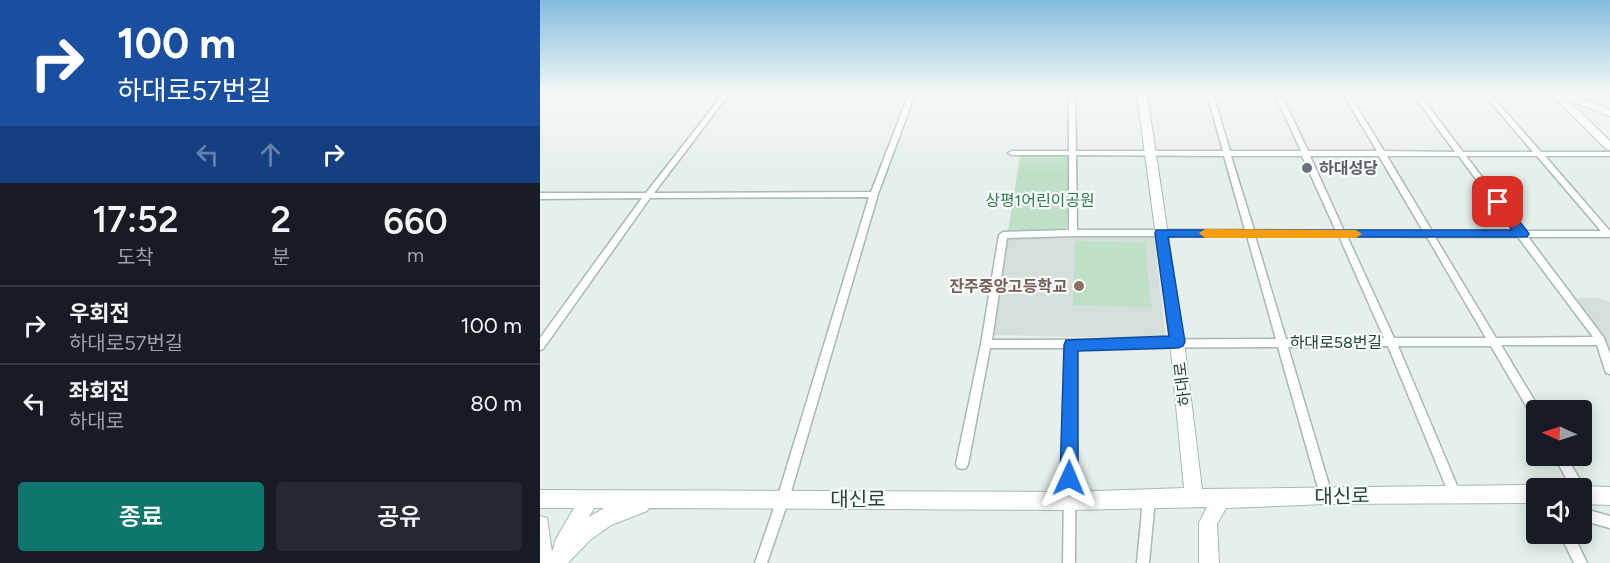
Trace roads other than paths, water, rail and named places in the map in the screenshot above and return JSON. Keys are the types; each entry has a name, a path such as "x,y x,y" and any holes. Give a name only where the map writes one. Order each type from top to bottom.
{"street":[{"path":"540,346 648,195 706,120"},
{"path":"761,563 783,500 874,194 902,120"},
{"path":"1072,120 1073,233"},
{"name":"하대로","path":"1146,120 1178,342 1194,497"},
{"path":"1218,120 1326,495"},
{"path":"1290,120 1391,342 1455,495"},
{"path":"1362,120 1529,400"},
{"path":"1436,120 1601,341 1610,370"},
{"path":"1510,120 1609,234"},
{"path":"1583,120 1610,147"},
{"path":"1012,153 1610,154"},
{"path":"540,196 874,194"},
{"path":"962,464 986,344 1003,236 1073,233 1609,234"},
{"name":"하대로58번길","path":"986,344 1601,341"},
{"path":"1070,563 1071,345"},
{"path":"1592,494 1610,496"},
{"name":"대신로","path":"540,499 1069,501 1326,495 1526,495"},
{"path":"555,563 590,498"},
{"path":"1143,563 1149,499"},
{"path":"1209,563 1208,523 1221,499"},
{"path":"555,563 573,541 601,519 626,507 667,501"},
{"path":"1592,517 1610,522"},
{"path":"540,525 544,563"},
{"path":"1571,544 1581,563"}],"place":[{"name":"하대성당","path":"1307,168"},
{"name":"잔주중앙고등학교","path":"1079,286"}],"park label":[{"name":"상평1어린이공원","path":"1040,200"}]}
